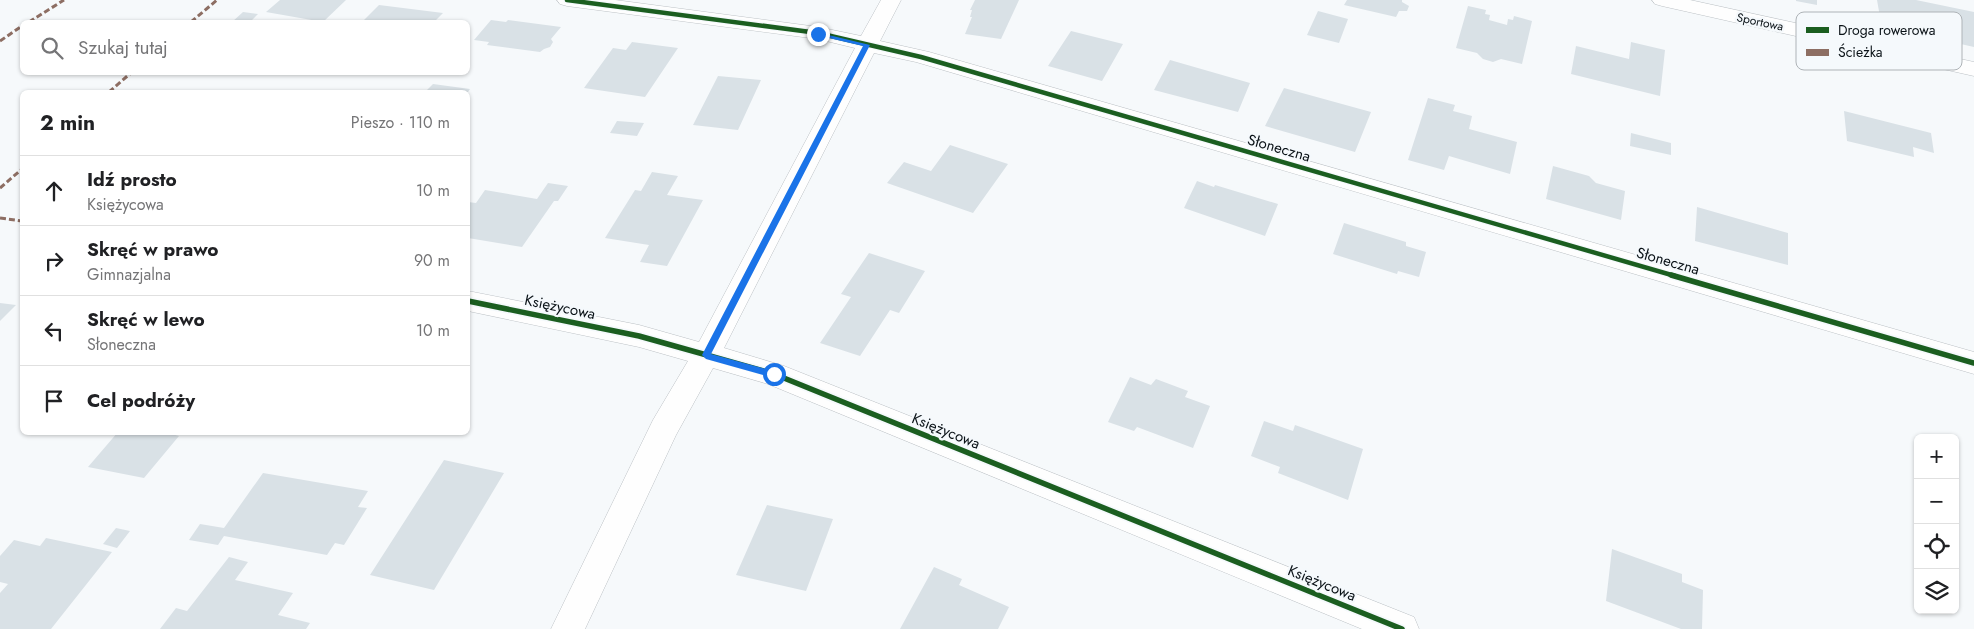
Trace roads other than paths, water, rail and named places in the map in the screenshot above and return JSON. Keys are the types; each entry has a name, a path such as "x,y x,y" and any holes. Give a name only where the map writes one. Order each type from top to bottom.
{"street":[{"name":"Słoneczna","path":"567,0 818,34 930,60 1974,363"},
{"path":"568,629 664,429 706,355 891,0"},
{"name":"Sportowa","path":"1662,0 1796,30"},
{"name":"Księżycowa","path":"470,300 639,336 774,374 1402,629"}]}
